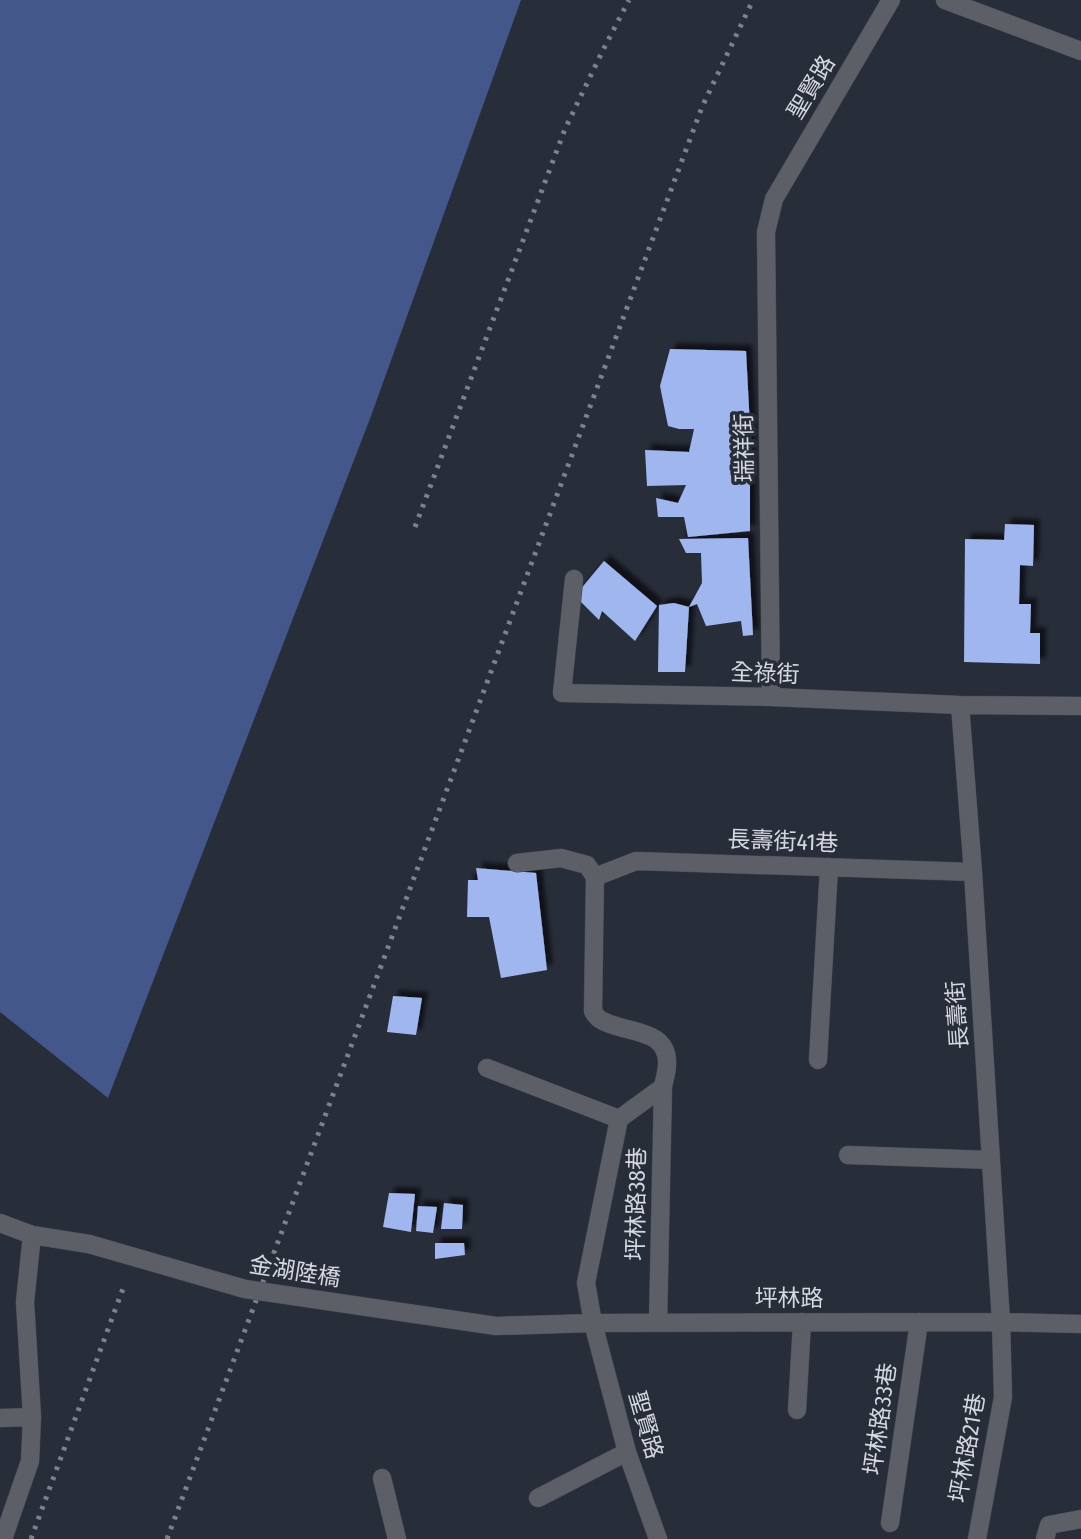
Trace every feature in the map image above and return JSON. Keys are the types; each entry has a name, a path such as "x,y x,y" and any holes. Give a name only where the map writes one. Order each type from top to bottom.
{"street":[{"name":"聖賢路","path":"774,199 891,0"},
{"path":"945,0 1081,51"},
{"name":"瑞祥街","path":"771,697 766,232 774,199"},
{"name":"全祿街","path":"574,579 562,693 1081,706"},
{"name":"長壽街","path":"960,705 1001,1322"},
{"path":"517,863 561,858 587,865 595,877"},
{"name":"長壽街41巷","path":"595,877 636,861 973,872"},
{"path":"818,1060 829,867"},
{"name":"坪林路38巷","path":"595,877 593,1011 597,1019 654,1037 663,1046 667,1063 663,1087 658,1323"},
{"path":"487,1068 619,1119 663,1087"},
{"name":"聖賢路","path":"619,1119 586,1283 593,1322 627,1452 658,1539"},
{"path":"848,1155 991,1160"},
{"path":"0,1223 32,1235 25,1301 32,1417 30,1461 3,1539"},
{"name":"金湖陸橋","path":"32,1235 89,1244 245,1289 496,1326"},
{"name":"坪林路","path":"496,1326 593,1322 1001,1322 1081,1325"},
{"path":"797,1410 802,1322"},
{"name":"坪林路33巷","path":"890,1523 919,1322"},
{"name":"坪林路21巷","path":"976,1539 1003,1397 1001,1322"},
{"path":"0,1418 32,1417"},
{"path":"538,1498 627,1452"},
{"path":"382,1478 397,1539"},
{"path":"1045,1539 1049,1525 1081,1519"}],"shaded area":[{"path":"0,0 521,0 371,416 108,1098 0,1012"}],"building":[{"path":"670,349 746,351 750,427 750,531 688,537 684,517 658,517 656,498 678,503 686,485 647,486 645,450 689,452 694,429 668,426 660,386"},
{"path":"1005,524 1034,525 1033,566 1020,565 1019,604 1031,604 1030,633 1040,633 1040,664 964,662 965,539 1004,540"},
{"path":"748,538 753,635 743,636 741,621 706,626 697,604 689,607 702,583 701,553 686,553 679,539"},
{"path":"604,561 657,606 635,641 602,611 599,620 575,596"},
{"path":"674,603 689,607 685,672 658,672 659,605"},
{"path":"476,868 536,873 547,970 501,978 489,917 467,917 468,880 478,880"},
{"path":"393,996 422,998 416,1035 387,1032"},
{"path":"389,1193 415,1194 411,1232 383,1227"},
{"path":"444,1203 463,1205 462,1229 441,1229"},
{"path":"418,1206 437,1207 433,1233 416,1231"},
{"path":"435,1243 464,1243 465,1255 435,1259"}],"railway":[{"path":"415,527 565,129 629,0"},
{"path":"167,1539 702,107 753,0"},
{"path":"31,1539 125,1283"}]}
